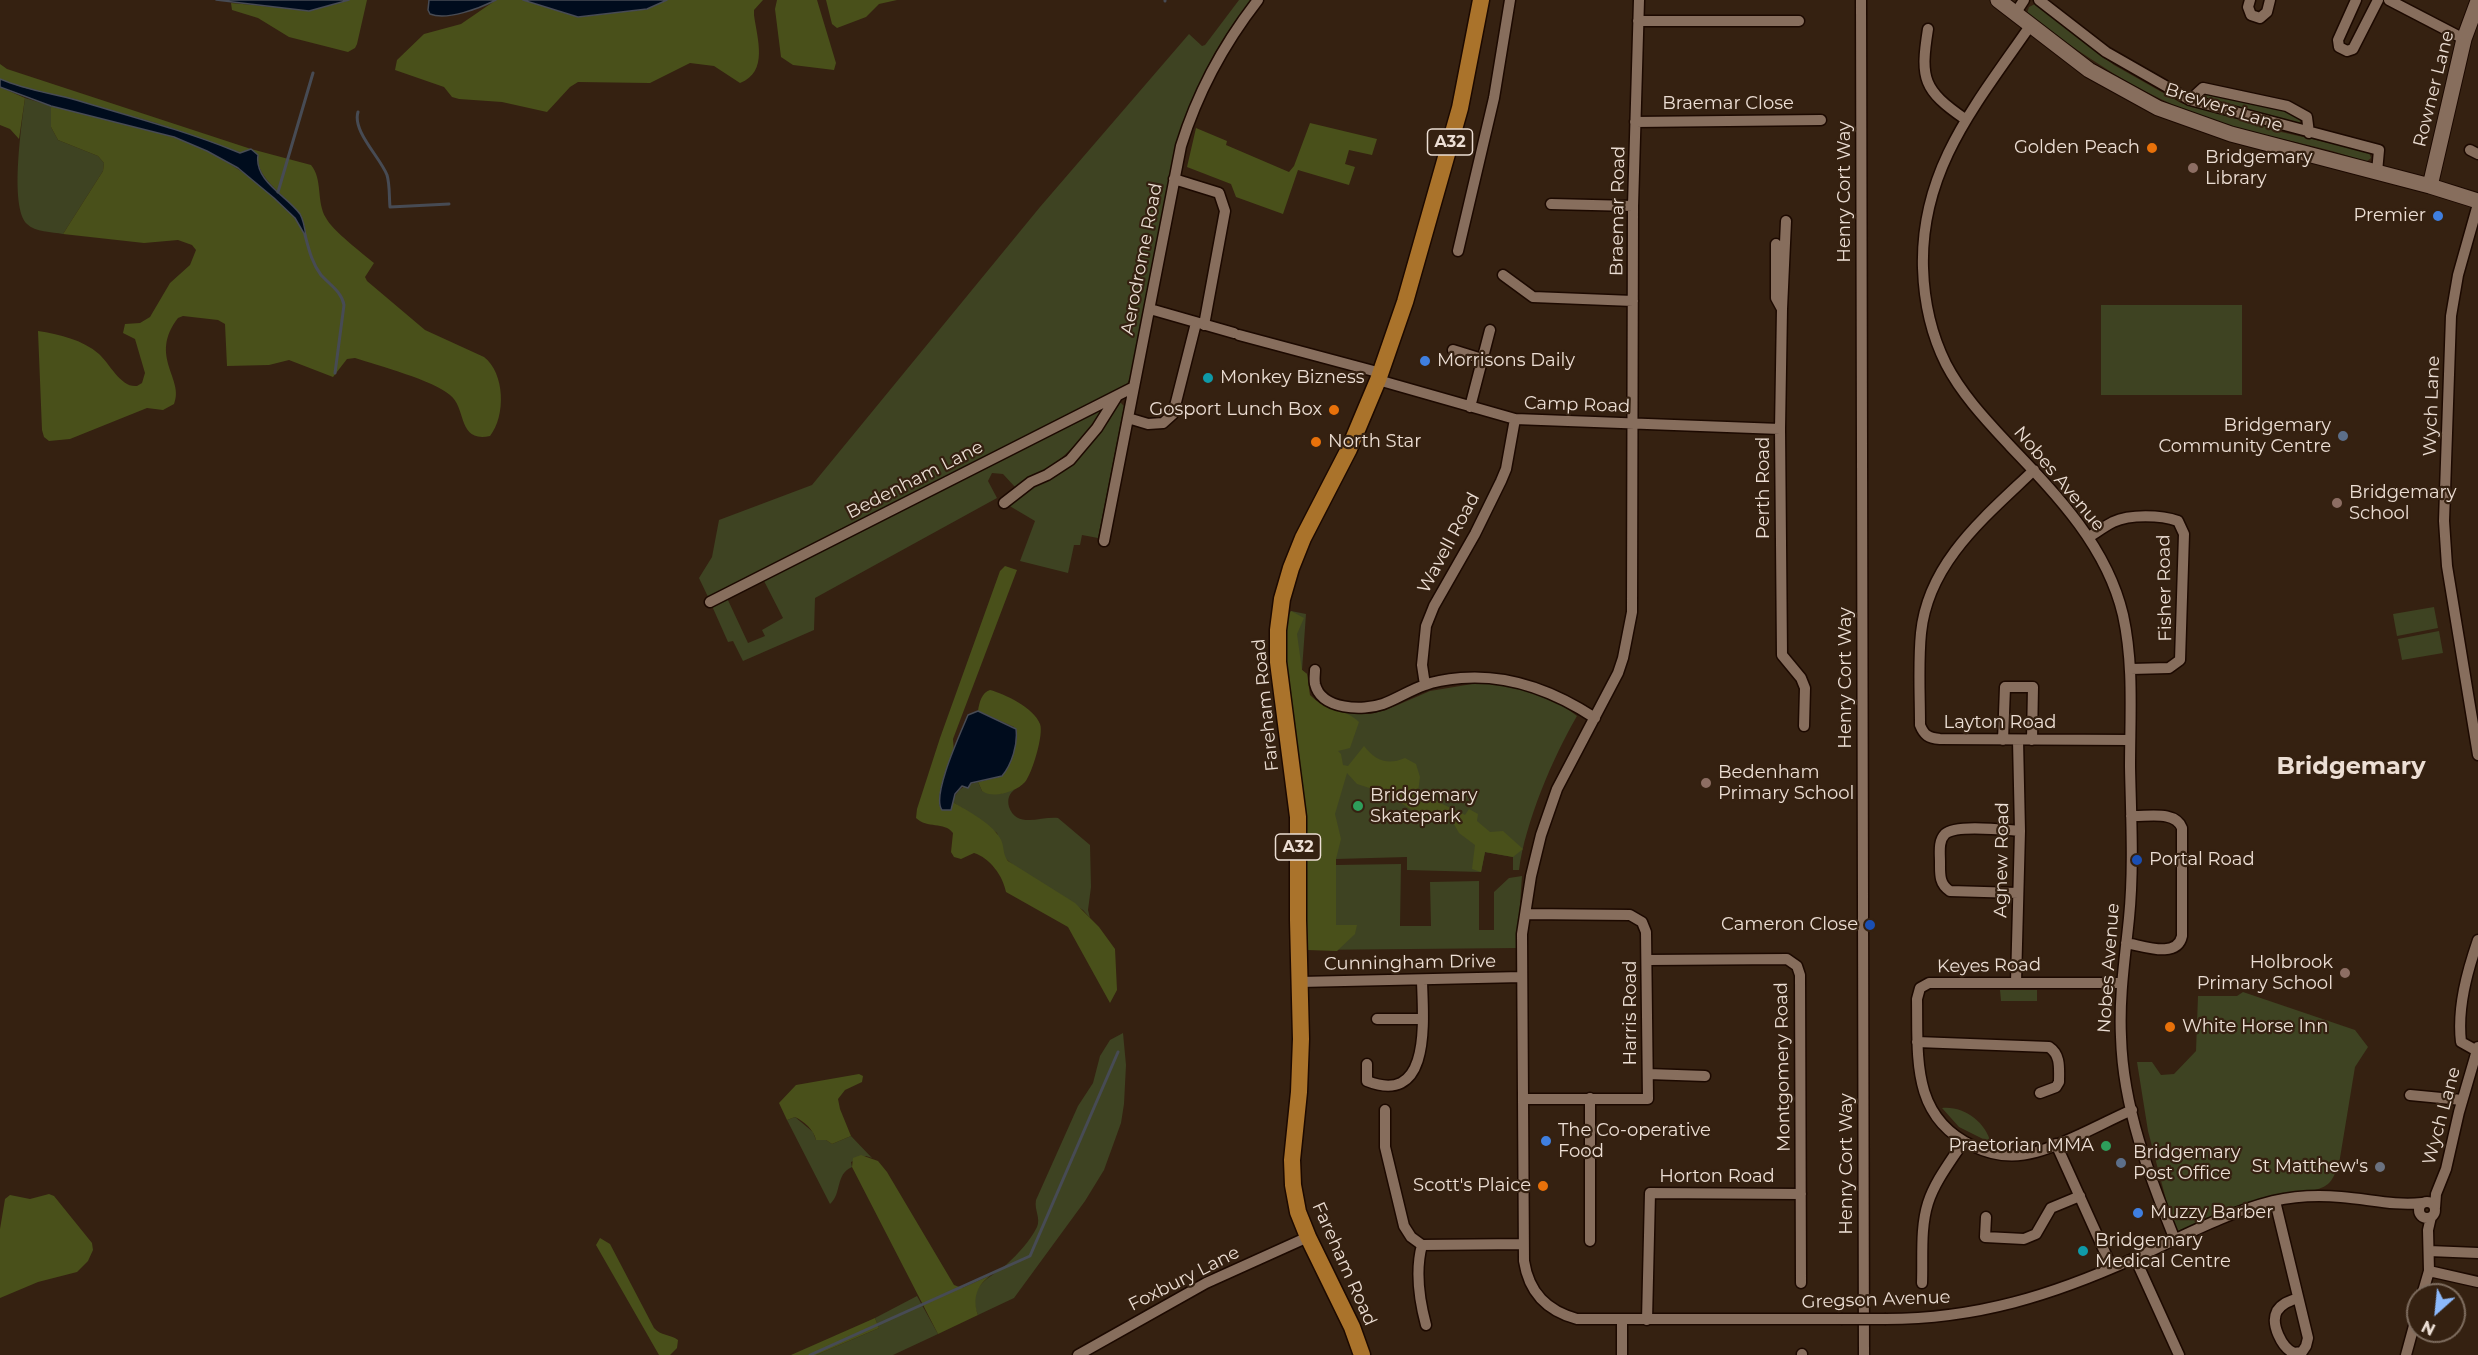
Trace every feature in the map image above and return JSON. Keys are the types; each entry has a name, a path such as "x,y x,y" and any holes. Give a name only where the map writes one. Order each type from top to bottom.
{"main road":[{"name":"Fareham Road","path":"1362,1355 1352,1327 1298,1212 1292,1160 1300,1060 1298,817 1278,662 1278,630 1282,599 1291,568 1380,376 1405,302 1460,108 1481,0"}],"street":[{"name":"Aerodrome Road","path":"1104,541 1181,146 1203,85 1238,26 1258,0"},
{"path":"1458,251 1492,108 1510,0"},
{"name":"Braemar Road","path":"1595,717 1623,658 1632,612 1633,206 1639,0"},
{"name":"Henry Cort Way","path":"1862,0 1864,1355"},
{"name":"Brewers Lane","path":"1998,0 2089,70 2158,108 2231,134 2430,186 2478,202"},
{"path":"2015,14 2024,0"},
{"path":"2039,0 2106,52 2190,100 2379,150 2377,172"},
{"path":"2250,0 2248,7 2251,15 2260,18 2266,12 2270,0"},
{"path":"2356,0 2338,40 2339,47 2347,51 2353,49 2378,0"},
{"path":"2389,0 2464,39"},
{"name":"Rowner Lane","path":"2430,186 2464,39 2478,2"},
{"path":"1638,21 1799,21"},
{"name":"Nobes Avenue","path":"2031,26 1965,119 1940,168 1928,206 1923,266 1929,316 1947,366 1965,394 1984,417 2034,470 2089,537 2114,587 2122,614 2131,669 2130,896 2121,983 2124,1074 2139,1145 2175,1240"},
{"path":"1928,28 1924,53 1928,85 1944,105 1965,119"},
{"path":"2190,100 2203,88 2287,106 2307,117 2309,133"},
{"name":"Braemar Close","path":"1635,122 1821,120"},
{"path":"1128,418 1148,424 1163,423 1173,414 1200,324 1225,211 1219,193 1174,179"},
{"name":"Wych Lane","path":"2478,202 2458,275 2451,316 2444,521 2447,566 2478,755"},
{"path":"1551,204 1633,206"},
{"path":"1782,309 1786,221"},
{"name":"Perth Road","path":"1776,244 1776,298 1782,309 1780,429 1782,655 1801,678 1805,688 1804,726"},
{"path":"1503,275 1533,297 1634,302"},
{"path":"1150,309 1380,376"},
{"path":"1470,407 1490,330"},
{"path":"1454,350 1482,359"},
{"name":"Camp Road","path":"1380,376 1470,407 1515,419 1780,429"},
{"name":"Bedenham Lane","path":"710,602 1134,387"},
{"path":"1004,502 1031,482 1070,460 1097,428 1117,396"},
{"name":"Wavell Road","path":"1425,685 1422,664 1426,626 1434,606 1475,534 1501,481 1506,469 1515,419"},
{"name":"Layton Road","path":"2034,470 1972,529 1955,549 1933,589 1921,632 1920,725 1923,733 1930,739 2130,740"},
{"name":"Fisher Road","path":"2089,537 2124,518 2168,518 2178,521 2184,534 2180,660 2169,668 2131,669"},
{"path":"1315,670 1315,684 1319,693 1341,706 1360,708 1381,705 1425,685 1461,678 1489,678 1542,688 1566,699 1595,717"},
{"path":"2003,740 2005,687 2033,687 2032,740"},
{"name":"Gregson Avenue","path":"1595,717 1568,763 1553,798 1541,835 1522,934 1523,1244 1526,1274 1532,1287 1547,1306 1561,1315 1577,1319 1647,1320 1886,1319 1948,1316 1998,1307 2058,1290 2244,1210 2275,1201 2305,1196 2342,1197 2401,1206 2427,1214"},
{"name":"Agnew Road","path":"2016,982 2020,831 2018,740"},
{"path":"2126,943 2163,950 2174,949 2181,944 2182,936 2182,828 2180,822 2173,817 2131,816"},
{"path":"2018,893 1950,891 1943,887 1940,843 1946,834 1956,829 2020,831"},
{"name":"Harris Road","path":"1523,1099 1648,1099 1648,960 1646,932 1642,922 1630,915 1526,914"},
{"path":"2478,940 2468,973 2460,1014 2460,1030 2461,1042 2478,1049"},
{"name":"Montgomery Road","path":"1648,960 1787,959 1797,966 1800,975 1801,1283"},
{"name":"Cunningham Drive","path":"1300,982 1522,977"},
{"path":"1367,1064 1367,1081 1390,1086 1404,1083 1414,1070 1423,1038 1422,981"},
{"name":"Keyes Road","path":"2121,983 1929,983 1920,988 1917,999 1918,1073 1926,1100 1941,1123 1963,1142 1992,1154 2006,1156 2036,1152 2132,1110"},
{"path":"1377,1019 1423,1019"},
{"path":"1917,1042 2049,1047 2056,1051 2058,1058 2059,1082 2056,1087 2040,1093"},
{"name":"Wych Lane","path":"2425,1283 2429,1251 2427,1214 2446,1169 2462,1100 2478,1049"},
{"path":"1648,1074 1705,1076"},
{"path":"2410,1095 2462,1100"},
{"path":"1590,1098 1590,1241"},
{"path":"1385,1110 1385,1147 1404,1226 1412,1237 1422,1245 1523,1244"},
{"path":"1922,1283 1924,1222 1928,1205 1937,1184 1963,1142"},
{"path":"2056,1144 2112,1268"},
{"name":"Horton Road","path":"1647,1320 1650,1193 1801,1194"},
{"name":"Wych Lane","path":"2423,1203 2436,1194"},
{"path":"1986,1216 1985,1237 2024,1239 2036,1234 2051,1208 2080,1196"},
{"path":"2275,1201 2308,1338 2302,1352 2294,1353 2283,1346 2275,1320 2276,1312 2283,1303 2298,1298"},
{"path":"2423,1203 2432,1204 2427,1214"},
{"name":"Gregson Avenue","path":"2401,1206 2423,1203"},
{"name":"Foxbury Lane","path":"1078,1355 1206,1283 1308,1237"},
{"path":"1422,1245 1418,1257 1418,1276 1420,1302 1426,1324"},
{"path":"2429,1251 2478,1253"},
{"path":"2135,1258 2178,1352 2166,1355"},
{"path":"2428,1271 2478,1282"},
{"path":"1622,1319 1622,1355"}],"green space":[{"path":"349,0 367,0 357,44 348,52 289,37 258,18 232,10 231,3 305,8"},
{"path":"496,0 523,0 578,17 647,9 667,0 763,0 754,10 759,44 758,63 749,78 740,83 714,66 690,63 650,83 578,82 570,87 547,112 502,102 459,99 452,97 444,87 395,70 397,60 424,34 461,24"},
{"path":"777,0 817,0 836,63 834,70 793,65 781,57 775,9"},
{"path":"826,0 897,0 879,4 866,17 837,28 832,24"},
{"path":"1239,0 1251,0 1230,27 1214,55 1188,112 1179,141 1164,203 1131,376 1127,384 709,599 699,578 712,557 719,520 812,485 1040,207 1189,34 1202,46 1205,45"},
{"path":"2037,3 2114,65 2181,103 2266,126 2268,129 2369,152 2371,158 2366,162 2242,129 2171,104 2101,66 2033,18 2027,13 2029,7"},
{"path":"0,64 7,69 251,149 311,165 317,177 323,212 329,223 374,263 365,277 367,281 425,330 484,357 491,364 499,384 501,406 495,428 490,436 480,437 467,430 455,401 442,389 355,358 347,359 333,377 289,360 269,365 227,366 225,324 218,320 183,316 178,318 166,344 166,356 175,386 174,404 163,410 147,408 70,439 49,441 44,437 42,430 38,331 62,336 86,345 99,354 121,379 131,386 137,386 142,383 145,373 135,339 123,333 125,324 140,323 150,317 170,283 190,265 196,250 192,245 178,240 144,243 63,234 103,171 104,163 98,156 58,140 51,127 51,106 153,131 199,147 243,172 270,193 293,216 306,235 296,211 264,175 259,166 258,155 234,151 156,123 66,98 29,91 0,79"},
{"path":"0,87 25,98 19,139 10,129 0,125"},
{"path":"2206,91 2283,109 2300,119 2300,123 2204,99"},
{"path":"25,98 51,106 51,127 58,140 98,156 104,163 103,171 63,234 34,229 27,224 22,215 19,201 18,164"},
{"path":"1310,123 1377,139 1372,155 1349,150 1345,164 1355,167 1349,185 1298,170 1283,214 1236,197 1231,184 1187,167 1196,128 1227,141 1226,145 1289,172 1294,166"},
{"path":"2101,305 2242,305 2242,395 2101,395"},
{"path":"1120,402 1124,406 1098,538 1082,535 1080,545 1074,545 1068,573 1020,561 1035,521 1008,505 1021,493 1072,463 1108,422"},
{"path":"1099,409 1102,412 1082,437 1054,464 1015,487 1003,474 992,473 988,481 997,498 815,598 814,630 743,661 733,641 728,642 712,606 727,598 748,643 765,636 762,630 783,618 763,579"},
{"path":"1005,566 1017,570 953,739 954,752 944,779 953,805 953,802 996,832 1002,841 1008,861 1075,903 1099,927 1115,949 1117,990 1110,1003 1068,927 1006,892 995,868 980,855 974,853 961,859 954,857 951,852 953,833 949,829 925,823 916,818 940,738 1000,571"},
{"path":"2434,607 2438,628 2397,636 2393,614"},
{"path":"1291,611 1306,614 1302,670 1307,674 1309,695 1319,703 1335,710 1370,714 1386,710 1430,691 1484,682 1515,687 1554,699 1577,716 1541,791 1527,832 1519,870 1513,870 1513,857 1485,852 1481,872 1407,870 1407,857 1336,859 1336,865 1401,864 1400,926 1431,926 1430,882 1479,881 1479,930 1494,930 1494,892 1509,878 1522,876 1517,948 1307,950 1284,625"},
{"path":"1291,611 1304,618 1297,634 1302,670 1307,674 1310,695 1322,704 1347,714 1359,722 1350,748 1338,751 1341,754 1343,765 1348,766 1364,746 1382,760 1393,761 1405,758 1416,764 1420,777 1418,792 1465,815 1469,809 1478,814 1477,821 1490,832 1503,831 1523,849 1513,857 1485,852 1481,872 1472,869 1475,845 1459,833 1451,819 1437,814 1413,811 1388,794 1357,784 1347,773 1335,814 1341,839 1336,859 1336,925 1357,925 1355,934 1337,951 1307,950 1285,672 1284,625"},
{"path":"2439,631 2443,653 2402,660 2398,639"},
{"path":"990,690 1011,698 1032,712 1041,729 1037,754 1025,782 1010,791 998,794 982,791 978,782 1002,776 1014,752 1015,733 1014,727 978,711 983,695"},
{"path":"978,782 982,791 999,794 1015,789 1009,797 1008,804 1018,818 1030,820 1058,818 1090,845 1091,887 1088,910 1090,918 1083,910 1014,866 1004,857 997,833 953,802 962,788"},
{"path":"2000,990 2037,990 2037,1001 2001,1001"},
{"path":"2243,992 2355,1030 2368,1047 2355,1067 2339,1164 2330,1182 2324,1187 2272,1196 2244,1204 2175,1234 2148,1131 2137,1062 2152,1062 2161,1075 2174,1074 2196,1051 2198,996 2237,996"},
{"path":"1123,1033 1126,1065 1124,1104 1121,1123 1104,1170 1085,1201 1014,1298 978,1315 975,1305 977,1290 981,1284 1015,1256 1037,1227 1036,1200 1078,1106 1093,1083 1100,1056 1110,1040"},
{"path":"859,1074 863,1076 862,1082 845,1090 838,1099 851,1136 832,1144 826,1140 816,1140 811,1129 802,1121 795,1117 787,1120 779,1103 796,1085"},
{"path":"1942,1108 1959,1110 1973,1117 1984,1128 1991,1143 1959,1127"},
{"path":"795,1117 813,1132 816,1140 826,1140 832,1144 851,1136 872,1158 866,1156 851,1162 852,1167 843,1174 834,1200 830,1204 787,1120"},
{"path":"861,1155 878,1161 887,1172 954,1285 962,1288 991,1275 982,1283 977,1292 978,1315 938,1334 852,1167 853,1158"},
{"path":"49,1194 54,1196 92,1243 93,1250 88,1261 77,1272 38,1282 0,1298 0,1229 5,1199 10,1195 30,1199"},
{"path":"600,1238 610,1244 654,1328 678,1340 677,1348 670,1355 659,1355 596,1245"},
{"path":"917,1296 938,1334 893,1355 816,1355 879,1328 875,1318"},
{"path":"875,1318 879,1328 816,1355 791,1355"}],"water":[{"path":"216,0 349,0 309,11"},
{"path":"429,0 496,0 473,10 454,15 437,16 430,14 428,10"},
{"path":"523,0 667,0 647,9 578,17"},
{"path":"0,79 196,136 240,153 251,149 258,155 258,164 266,180 300,214 306,237 295,218 274,198 238,168 207,151 174,137 51,106 0,87"},
{"path":"978,711 1016,729 1016,741 1011,760 1002,776 971,783 968,788 962,786 955,794 951,810 942,810 940,792 948,764 968,715"}],"waterway":[{"path":"278,192 313,73"},
{"path":"358,112 357,119 363,136 387,175 390,207 449,204"},
{"path":"305,235 315,266 343,300 335,373"},
{"path":"810,1355 1030,1256 1118,1052"}],"place":[{"name":"Golden Peach","path":"2152,148"},
{"name":"Bridgemary Library","path":"2193,168"},
{"name":"Premier","path":"2438,216"},
{"name":"Morrisons Daily","path":"1425,361"},
{"name":"Monkey Bizness","path":"1208,378"},
{"name":"Gosport Lunch Box","path":"1334,410"},
{"name":"Bridgemary Community Centre","path":"2343,436"},
{"name":"North Star","path":"1316,442"},
{"name":"Bridgemary School","path":"2337,503"},
{"name":"Bedenham Primary School","path":"1706,783"},
{"name":"Bridgemary Skatepark","path":"1358,806"},
{"name":"Portal Road","path":"2137,860"},
{"name":"Cameron Close","path":"1870,925"},
{"name":"Holbrook Primary School","path":"2345,973"},
{"name":"White Horse Inn","path":"2170,1027"},
{"name":"The Co-operative Food","path":"1546,1141"},
{"name":"Praetorian MMA","path":"2106,1146"},
{"name":"Bridgemary Post Office","path":"2121,1163"},
{"name":"St Matthew's","path":"2380,1167"},
{"name":"Scott's Plaice","path":"1543,1186"},
{"name":"Muzzy Barber","path":"2138,1213"},
{"name":"Bridgemary Medical Centre","path":"2083,1251"}],"district":[{"name":"Bridgemary","path":"2351,767"}]}
